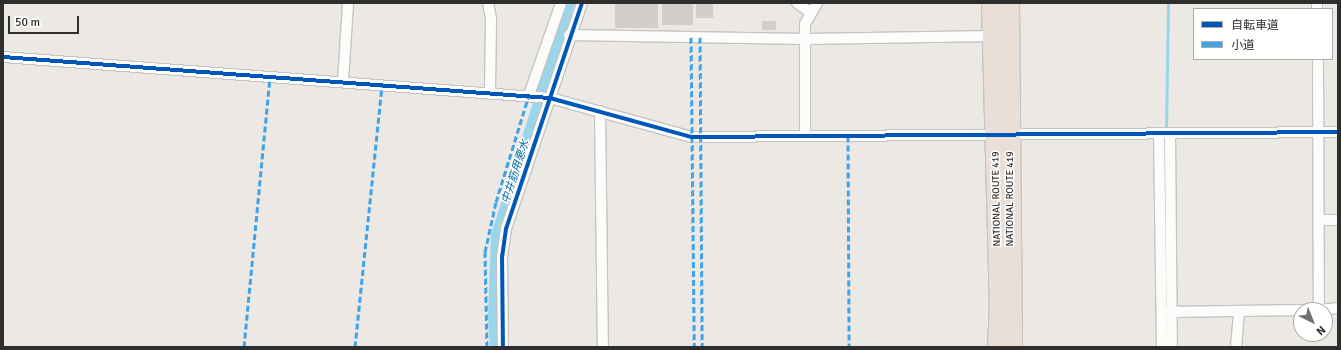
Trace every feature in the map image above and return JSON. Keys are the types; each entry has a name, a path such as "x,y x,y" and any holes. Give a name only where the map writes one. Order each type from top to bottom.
{"highway":[{"name":"NATIONAL ROUTE 419","path":"991,3 991,36 1003,135 1012,347"},
{"name":"NATIONAL ROUTE 419","path":"997,347 1003,135 1009,3"}],"street":[{"path":"343,81 348,3"},
{"path":"488,3 491,19 490,94"},
{"path":"530,95 561,3"},
{"path":"503,347 502,256 506,229 550,98 569,35 582,3"},
{"path":"797,3 810,12"},
{"path":"805,136 805,24 810,12 817,3"},
{"path":"569,35 804,39 991,36"},
{"path":"3,57 343,81 490,94 530,95 550,98 692,137 1338,132"},
{"path":"1318,60 1320,302"},
{"path":"600,111 603,347"},
{"path":"1164,133 1167,312 1172,347"},
{"path":"1320,220 1338,220"},
{"path":"1167,312 1293,310"},
{"path":"1236,347 1239,311"},
{"path":"1162,347 1167,312"}],"building":[{"path":"615,3 658,3 658,28 615,28"},
{"path":"662,3 693,3 693,25 662,25"},
{"path":"696,3 713,3 713,18 696,18"},
{"path":"762,21 776,21 776,30 762,30"}],"waterway":[{"name":"中井筋用悪水","path":"495,347 493,317 496,235 570,3"},
{"path":"1166,131 1168,3"}],"marked path":[{"path":"691,37 694,347"},
{"path":"700,37 702,347"},
{"path":"244,347 270,76"},
{"path":"355,347 382,86"},
{"path":"487,347 485,252 496,202 529,95"},
{"path":"848,136 849,347"}],"cycle path":[{"path":"582,3 550,98 692,137 1338,132"},
{"path":"3,57 550,98 506,229 502,256 503,347"}]}
